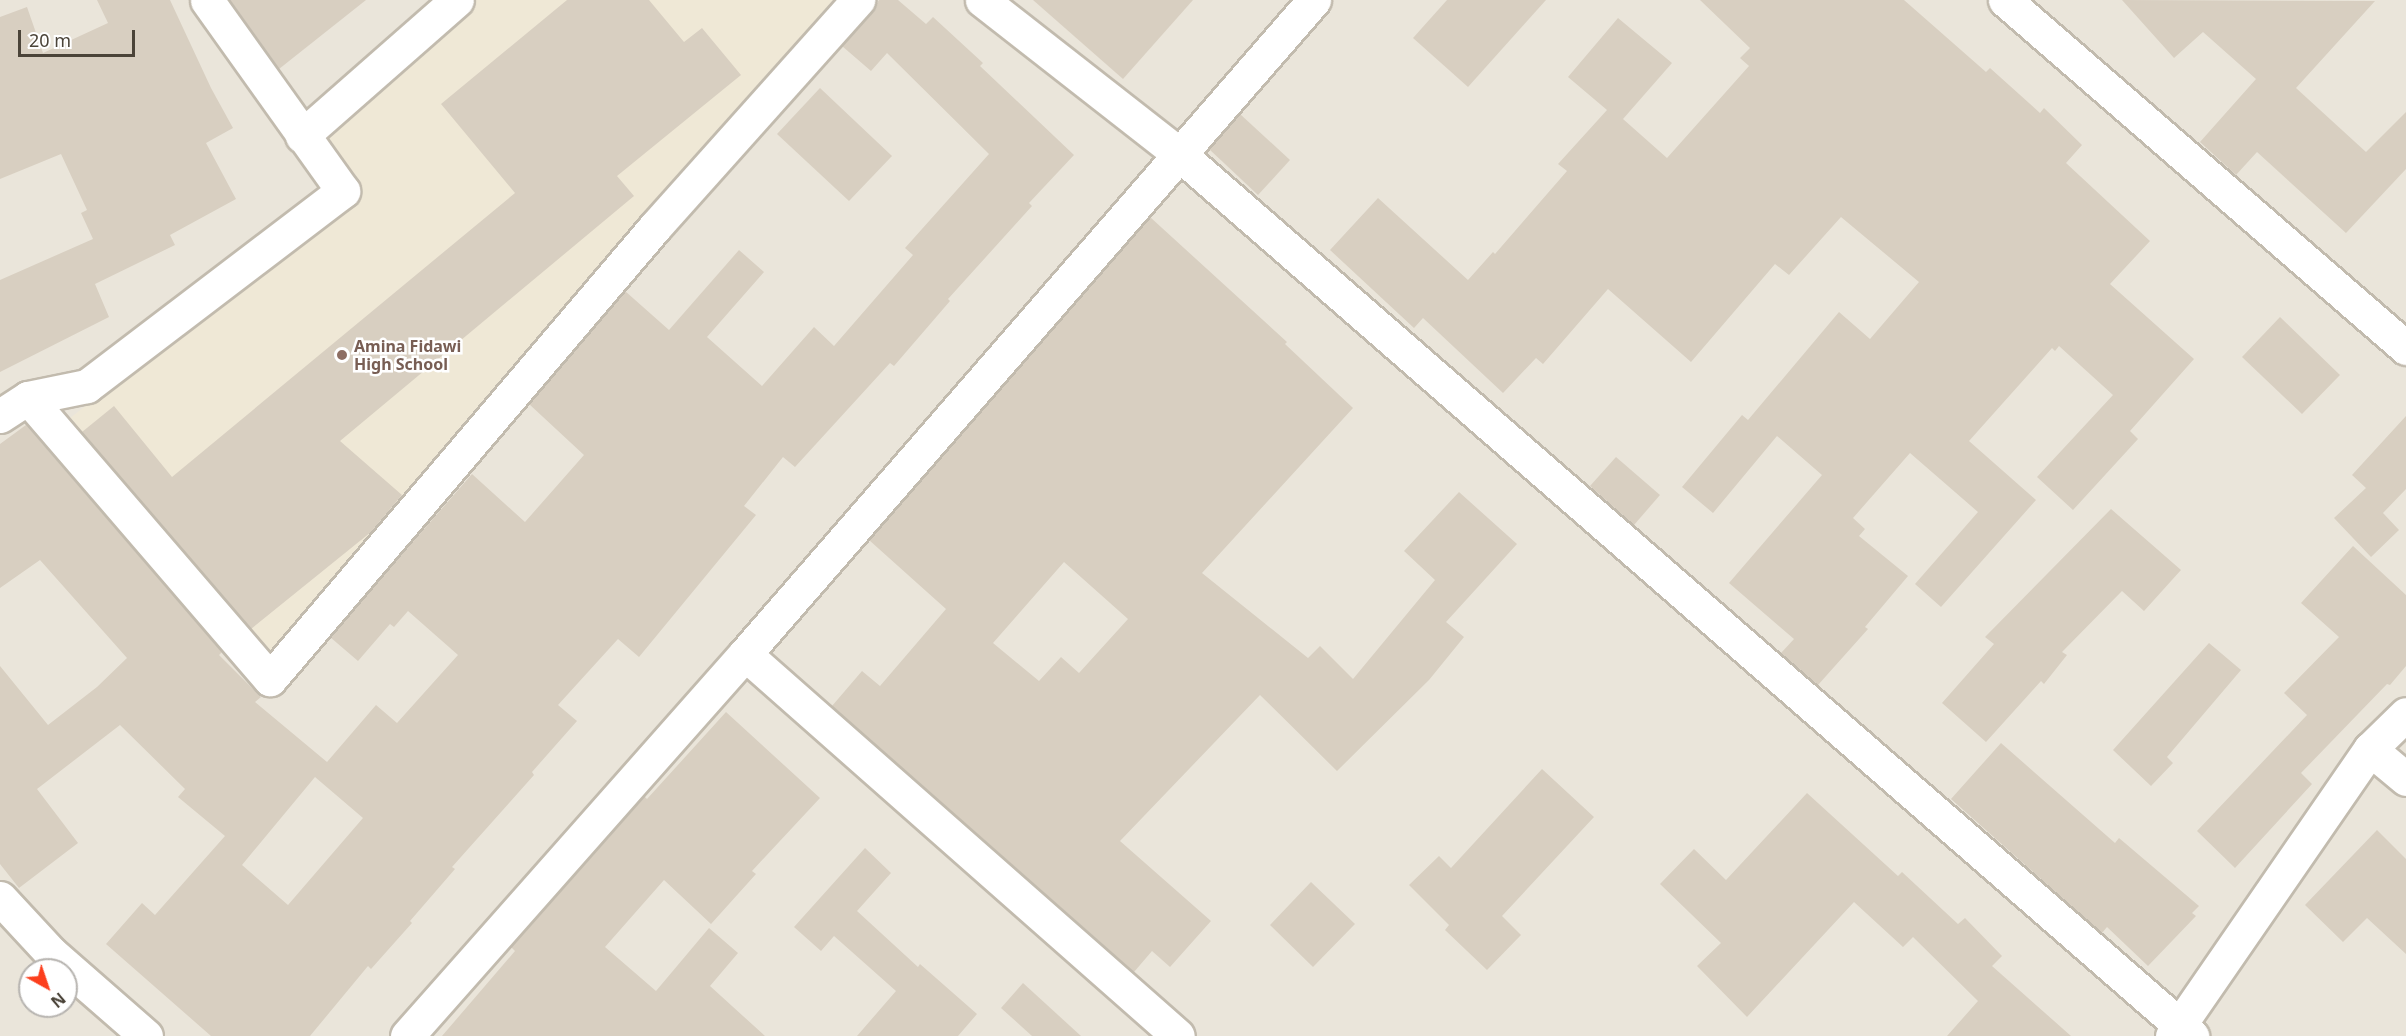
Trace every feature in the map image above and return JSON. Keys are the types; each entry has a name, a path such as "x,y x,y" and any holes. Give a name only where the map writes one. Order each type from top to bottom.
{"street":[{"path":"0,416 28,398 87,386 344,191 302,136 207,0"},
{"path":"302,136 457,0"},
{"path":"28,398 270,679 655,227 858,0"},
{"path":"982,0 1178,153 2181,1032 2370,749 2406,714"},
{"path":"407,1036 745,654 1178,153 1314,0"},
{"path":"2006,0 2406,348"},
{"path":"745,654 1178,1036"},
{"path":"2370,749 2406,779"},
{"path":"0,898 51,953 146,1036"}],"shaded area":[{"path":"0,0 2406,0 2406,1036 0,1036"},
{"name":"Amina Fidawi High School","path":"467,0 838,0 267,668 65,422 359,191 313,131"}],"building":[{"path":"97,0 170,0 211,88 233,128 206,143 236,199 170,235 175,245 95,284 109,317 0,372 0,280 93,239 81,213 87,210 61,154 0,179 0,17 27,7 43,53 108,23"},
{"path":"230,0 366,0 279,69"},
{"path":"567,0 649,0 684,42 702,28 741,75 617,176 634,196 340,441 402,495 371,532 251,629 82,432 114,406 172,477 515,193 441,104"},
{"path":"879,0 898,0 926,24 933,17 983,63 980,66 1074,155 1029,203 1032,206 948,299 950,301 894,366 890,363 795,467 783,457 744,506 756,515 639,657 618,639 558,705 577,721 532,772 534,775 452,867 455,869 410,921 412,923 371,969 368,966 310,1036 211,1036 106,944 142,903 155,915 225,836 178,797 185,789 120,725 37,789 78,843 19,888 0,864 0,666 48,725 97,687 127,658 40,560 0,588 0,444 26,425 222,652 219,655 261,697 255,702 327,762 376,705 397,723 458,655 408,611 394,627 390,624 358,661 330,637 472,474 525,522 584,455 529,404 625,291 669,330 739,250 764,272 707,337 762,386 814,327 834,346 913,255 905,248 989,154 887,53 871,71 842,46 872,12","holes":["315,777 363,818 288,905 242,865"]},
{"path":"1033,0 1193,0 1123,79"},
{"path":"1447,0 1546,0 1468,87 1413,38"},
{"path":"1700,0 1904,0 1986,72 1990,68 2040,113 2044,108 2082,145 2066,163 2150,241 2110,284 2194,359 2130,431 2138,439 2073,510 2037,477 2113,395 2059,346 2055,351 2052,348 1969,441 2036,500 1941,607 1915,584 1978,512 1910,453 1853,518 1865,529 1859,536 1908,576 1865,627 1868,629 1818,685 1781,653 1794,639 1729,583 1822,475 1777,436 1713,513 1682,487 1742,415 1748,420 1839,312 1870,339 1919,282 1841,217 1789,275 1775,264 1691,362 1608,289 1543,364 1536,358 1503,393 1423,318 1414,328 1330,250 1378,198 1468,280 1493,252 1495,254 1567,171 1558,164 1607,110 1568,77 1618,18 1672,63 1623,119 1667,158 1749,66 1740,58 1750,48"},
{"path":"2122,0 2375,1 2296,88 2366,152 2406,112 2406,169 2346,233 2257,152 2236,175 2200,142 2256,79 2203,32 2174,58"},
{"path":"820,88 892,156 849,201 777,134"},
{"path":"1240,114 1290,160 1258,195 1209,149"},
{"path":"1150,217 1287,342 1285,344 1353,408 1202,573 1308,658 1320,646 1353,679 1435,580 1404,551 1459,492 1517,544 1446,622 1464,637 1429,680 1337,771 1260,695 1120,841 1211,921 1170,967 1152,951 1134,972 832,706 862,671 880,686 946,609 869,540","holes":["1064,562 1128,619 1079,673 1061,657 1039,681 993,643"]},
{"path":"2280,317 2340,375 2302,414 2242,357"},
{"path":"2406,416 2406,489 2383,513 2399,530 2371,557 2334,518 2366,488 2352,475"},
{"path":"1616,457 1660,495 1634,525 1590,486"},
{"path":"2111,509 2181,570 2144,611 2122,591 2062,652 2067,655 2044,684 2041,681 1986,742 1942,703 1994,644 1985,637"},
{"path":"2353,546 2406,595 2406,666 2390,685 2387,684 2301,773 2312,784 2235,868 2197,831 2307,715 2284,693 2339,637 2301,603"},
{"path":"2209,643 2241,670 2167,757 2173,763 2151,786 2113,750"},
{"path":"726,712 820,798 752,871 756,874 711,924 664,880 605,947 656,991 709,928 738,953 710,986 765,1036 442,1036 515,951 511,947 644,796 647,799"},
{"path":"2001,743 2115,843 2119,838 2199,906 2192,913 2196,916 2148,966 2107,927 2102,933 1951,799"},
{"path":"1542,769 1594,817 1502,916 1521,935 1487,970 1445,930 1449,925 1409,885 1439,856 1451,868"},
{"path":"1807,793 1898,876 1902,872 1958,924 1965,918 2002,956 1992,966 2071,1036 1947,1036 1978,1001 1913,937 1903,947 1854,902 1747,1017 1697,966 1721,943 1660,884 1694,849 1726,880"},
{"path":"2377,830 2406,859 2406,954 2367,918 2343,942 2305,905"},
{"path":"865,848 891,873 857,911 918,967 920,964 977,1014 958,1036 857,1036 896,991 834,936 821,951 794,927"},
{"path":"1311,882 1355,924 1313,967 1270,925"},
{"path":"1023,983 1081,1036 1032,1036 1001,1008"}],"place":[{"name":"Amina Fidawi High School","path":"342,355"}]}
